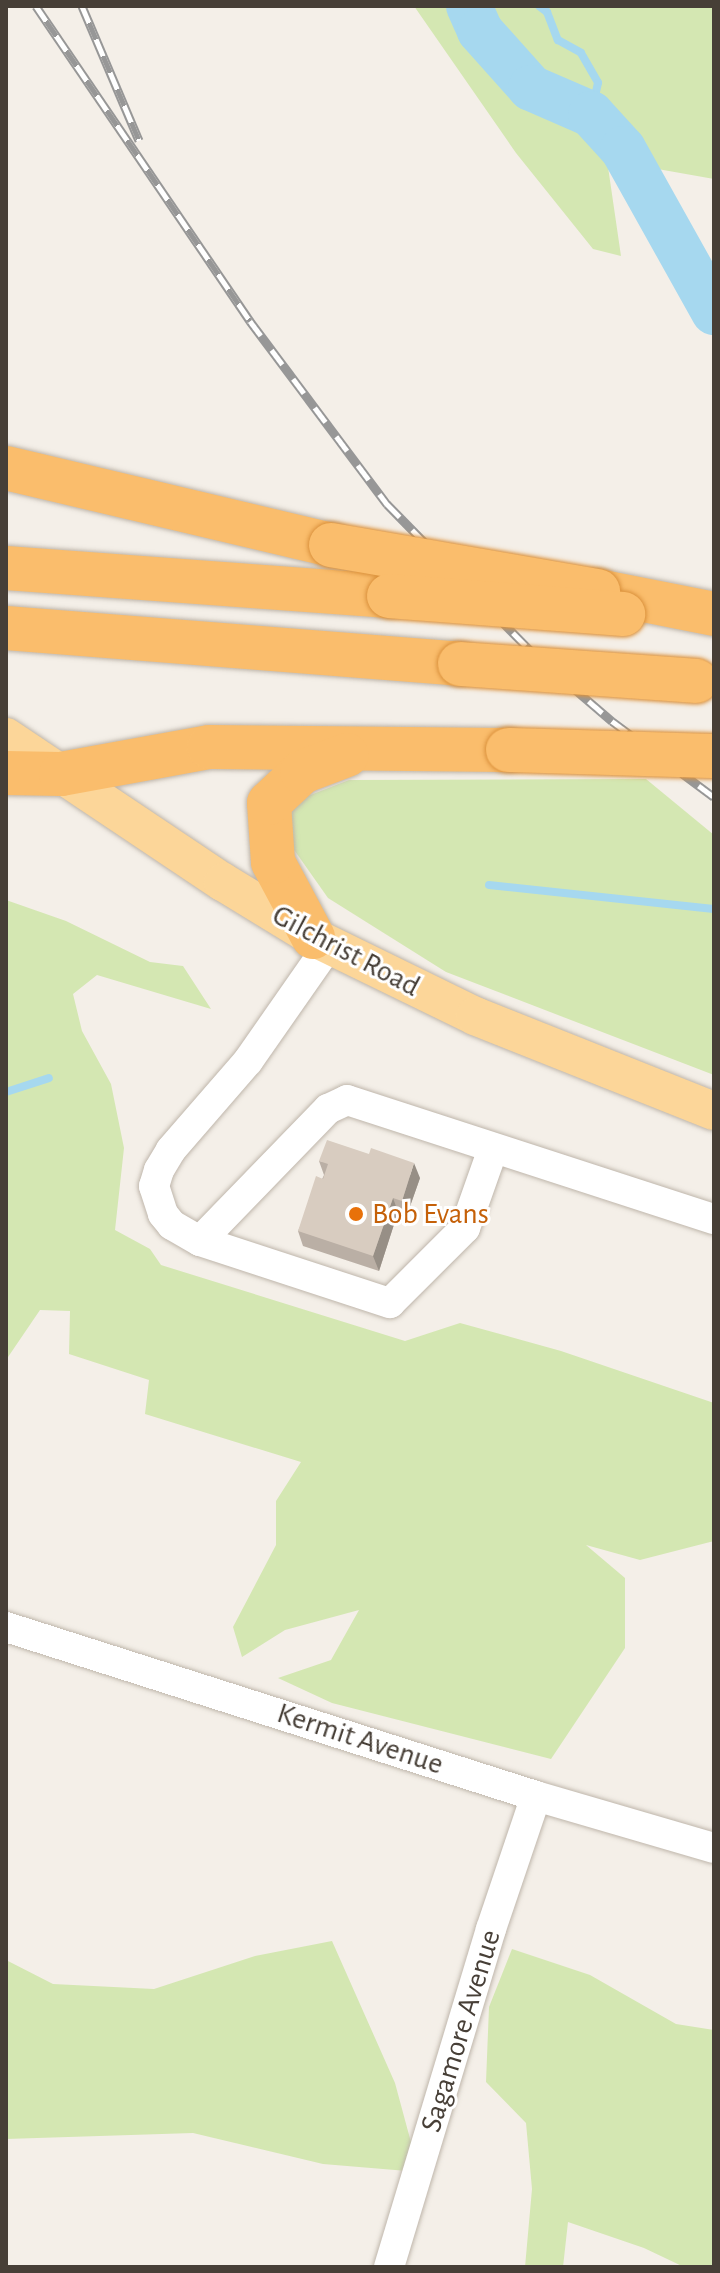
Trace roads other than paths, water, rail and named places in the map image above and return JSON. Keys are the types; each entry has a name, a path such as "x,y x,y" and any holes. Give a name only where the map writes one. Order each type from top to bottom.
{"highway":[{"path":"6,468 331,545 611,603 714,620"},
{"path":"6,568 389,596 611,603 714,614"},
{"path":"6,628 705,681"},
{"path":"6,773 61,774 209,747 714,756"},
{"path":"321,941 273,862 269,803 315,764 374,748"}],"main road":[{"name":"Gilchrist Road","path":"6,737 223,882 321,941 475,1016 714,1111"}],"street":[{"path":"321,941 248,1061 171,1150 159,1170 154,1186 163,1214 172,1225 200,1241 390,1303 465,1228 493,1149"},
{"path":"200,1241 337,1103 359,1103 714,1219"},
{"name":"Kermit Avenue","path":"6,1627 536,1796 714,1848"},
{"name":"Sagamore Avenue","path":"389,2267 491,1929 536,1796"}],"waterway":[{"path":"469,6 480,31 531,88 591,114 623,149 714,312"},
{"path":"539,6 547,12 558,40 581,53 598,83 591,114"},
{"path":"692,270 714,270"},
{"path":"489,885 714,909"},
{"path":"6,1092 49,1078"}],"railway":[{"path":"36,6 250,321 387,504 534,654 612,721 714,797"},
{"path":"82,6 139,140"}],"place":[{"name":"Bob Evans","path":"356,1214"}]}
